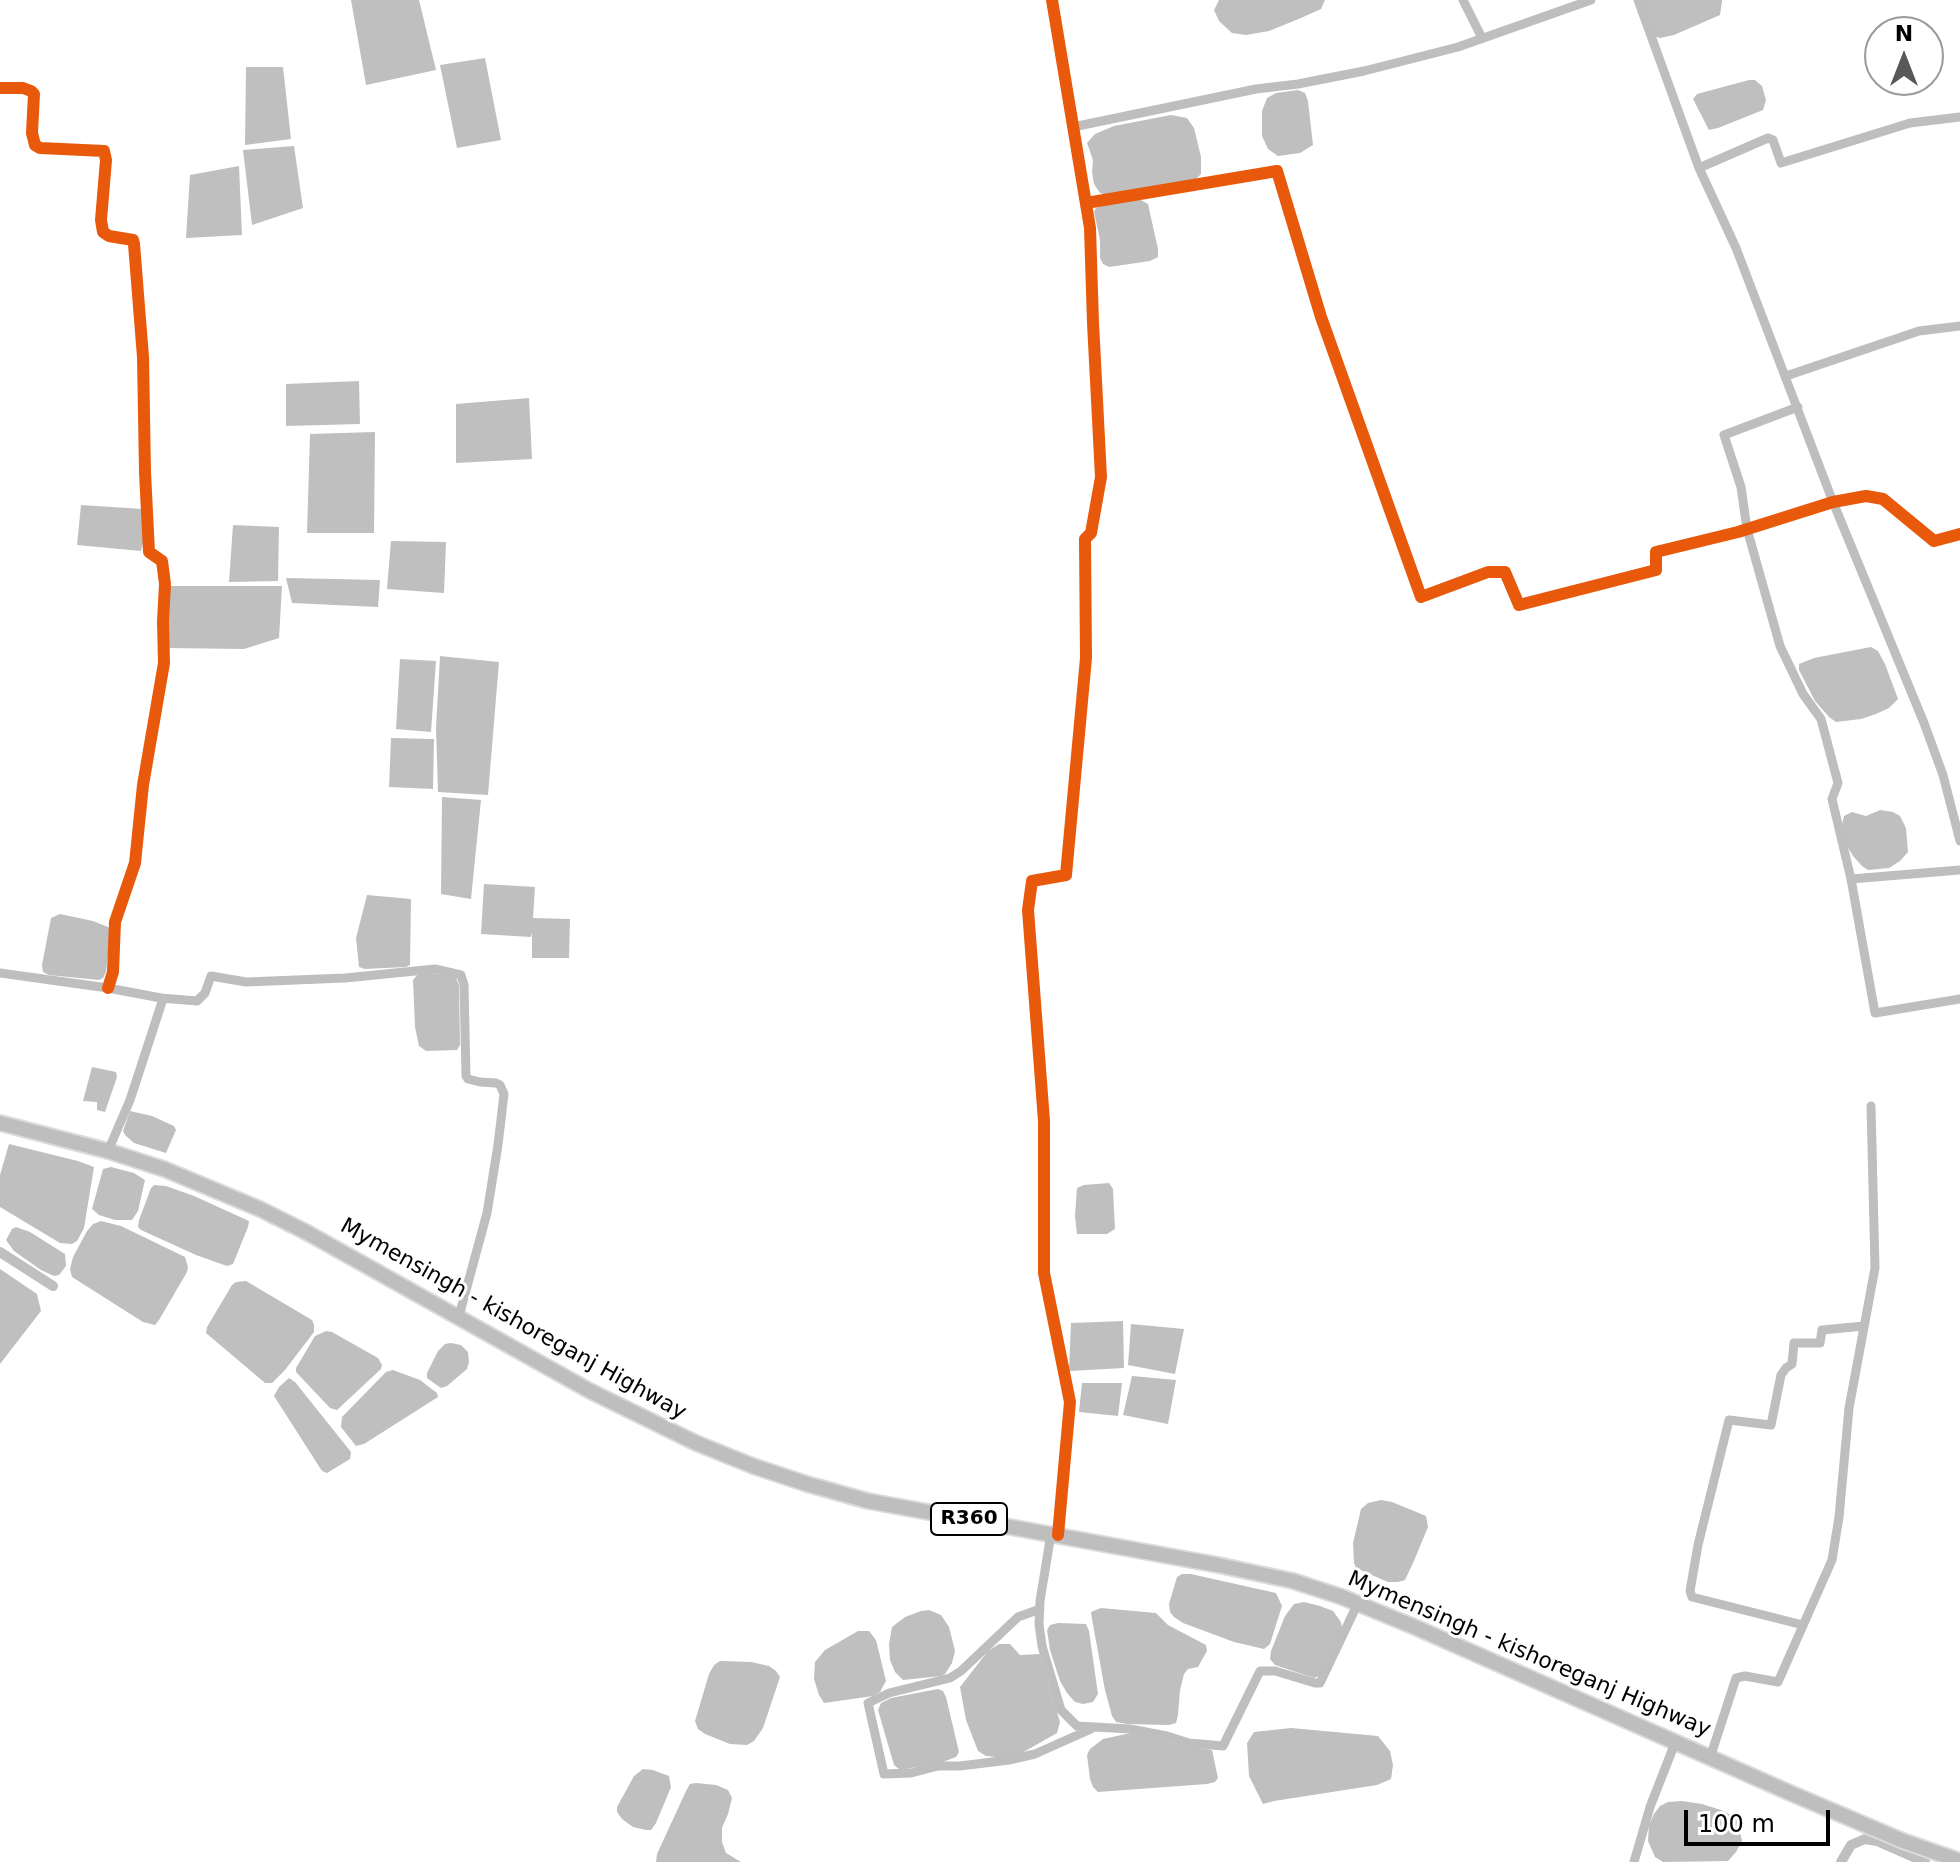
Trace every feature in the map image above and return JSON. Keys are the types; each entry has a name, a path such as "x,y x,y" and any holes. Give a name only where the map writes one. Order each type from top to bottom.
{"main road":[{"name":"Mymensingh - kishoreganj Highway","path":"0,1123 108,1151 176,1173 260,1209 459,1316 590,1391 696,1443 753,1466 868,1501 1218,1565 1278,1578 1358,1603 1903,1841 1960,1861"}],"street":[{"path":"1052,0 1090,228 1101,477 1091,533 1085,539 1086,658 1066,875 1032,881 1028,910 1044,1121 1044,1273 1070,1402 1054,1534 1040,1609 1042,1646 1061,1710 1077,1726 1130,1729 1189,1743 1223,1746 1260,1671 1275,1671 1320,1683 1358,1603"},
{"path":"1463,0 1482,38"},
{"path":"1073,127 1256,89 1364,71 1458,47 1591,0"},
{"path":"1638,0 1699,168 1736,248 1833,502 1924,723 1943,775 1960,841"},
{"path":"0,88 23,88 34,94 32,133 35,145 40,148 104,151 103,232 133,240 134,244 143,357 149,552 162,561 165,584 164,663 141,800 135,863 115,922 113,972 108,988"},
{"path":"1699,168 1768,138 1773,140 1781,163 1910,123 1960,117"},
{"path":"1086,203 1277,171 1321,317 1421,597 1488,572 1505,572 1519,605 1656,570 1656,552 1747,529 1833,502 1866,496 1883,499 1934,541 1960,534"},
{"path":"1786,376 1919,331 1960,326"},
{"path":"1798,407 1724,435 1741,487 1747,529 1780,646 1803,694 1821,719 1838,783 1832,799 1851,879 1875,1013 1960,999"},
{"path":"1851,879 1960,870"},
{"path":"0,973 197,1001 205,993 211,976 246,982 345,978 435,969 461,975 464,985 466,1076 480,1082 496,1083 504,1094 487,1213 459,1316"},
{"path":"108,1151 130,1100 161,998"},
{"path":"1710,1758 1736,1678 1745,1676 1778,1682 1832,1560 1849,1408 1875,1268 1871,1106"},
{"path":"1803,1625 1692,1597 1690,1591 1698,1545 1729,1420 1771,1425 1781,1375 1792,1364 1794,1343 1820,1343 1822,1330 1864,1326"},
{"path":"1040,1609 1018,1617 950,1678 889,1693 868,1703 884,1774 1009,1760 1035,1754 1095,1728"},
{"path":"1634,1862 1650,1807 1675,1743"}],"shaded area":[{"path":"351,0 419,0 436,70 366,85"},
{"path":"1219,0 1325,0 1321,9 1301,18 1269,31 1246,35 1232,33 1219,21 1214,10"},
{"path":"1640,0 1722,1 1720,15 1660,38 1656,37"},
{"path":"485,58 501,140 457,148 440,65"},
{"path":"246,67 283,67 291,139 245,145"},
{"path":"1755,80 1762,86 1766,100 1763,110 1709,130 1693,99 1697,94"},
{"path":"1298,90 1305,93 1308,101 1313,145 1300,153 1278,156 1268,149 1262,136 1262,111 1267,98 1276,93"},
{"path":"1171,115 1187,118 1194,128 1201,157 1201,174 1194,181 1106,195 1100,193 1094,184 1093,160 1087,143 1095,134 1114,126"},
{"path":"294,146 303,208 252,225 243,150"},
{"path":"239,166 242,235 186,238 190,175"},
{"path":"1139,199 1148,204 1158,257 1109,267 1100,258 1094,212 1096,208 1112,202"},
{"path":"359,381 360,424 286,426 286,384"},
{"path":"529,398 532,459 456,463 456,404"},
{"path":"375,432 374,533 307,533 310,434"},
{"path":"81,505 143,509 146,531 141,551 77,545"},
{"path":"233,525 279,527 278,581 229,582"},
{"path":"391,541 446,542 444,593 387,589"},
{"path":"286,578 380,580 378,607 292,603"},
{"path":"170,586 282,586 279,638 244,649 166,648"},
{"path":"1871,647 1878,651 1885,664 1898,699 1876,714 1836,722 1815,701 1799,664"},
{"path":"440,656 499,662 488,795 438,792 436,728"},
{"path":"400,659 436,661 431,732 396,729"},
{"path":"391,738 434,739 433,789 389,787"},
{"path":"442,797 481,800 471,899 441,894"},
{"path":"1880,810 1900,816 1906,828 1908,852 1889,868 1868,870 1847,846 1842,825 1844,816 1852,812 1866,816"},
{"path":"484,884 535,887 533,918 570,919 569,958 532,958 532,932 531,937 481,934"},
{"path":"367,895 411,899 410,965 359,967 356,938"},
{"path":"60,914 93,921 111,930 103,978 43,972 51,918"},
{"path":"418,974 456,978 459,985 460,1045 457,1050 426,1051 419,1046 413,980"},
{"path":"92,1067 116,1072 105,1112 97,1110 97,1102 83,1101"},
{"path":"130,1111 174,1126 176,1130 166,1153 134,1143 125,1135 123,1131"},
{"path":"9,1144 94,1167 84,1228 77,1241 60,1243 0,1207 0,1175"},
{"path":"111,1167 134,1173 145,1180 138,1211 132,1220 115,1220 92,1209 103,1169"},
{"path":"1109,1183 1113,1189 1115,1229 1107,1234 1077,1234 1077,1188"},
{"path":"154,1185 194,1196 249,1221 233,1264 227,1266 196,1255 138,1227"},
{"path":"101,1221 121,1226 185,1257 187,1272 155,1325 143,1322 72,1277 73,1257 87,1231"},
{"path":"16,1227 65,1254 66,1266 59,1275 41,1270 14,1251 6,1240"},
{"path":"0,1269 37,1294 41,1311 0,1364"},
{"path":"246,1281 312,1320 314,1325 314,1332 272,1383 265,1383 206,1333 232,1285"},
{"path":"1123,1321 1124,1368 1069,1371 1071,1323"},
{"path":"1131,1324 1184,1329 1175,1374 1128,1365"},
{"path":"326,1331 378,1358 382,1365 337,1410 330,1408 296,1372 315,1336"},
{"path":"451,1343 461,1345 468,1352 469,1362 467,1369 441,1388 427,1378 427,1373 438,1351"},
{"path":"393,1370 420,1380 438,1397 356,1446 341,1427 342,1417 386,1372"},
{"path":"1132,1376 1176,1380 1168,1424 1123,1415"},
{"path":"289,1378 351,1452 350,1459 327,1473 322,1471 274,1396"},
{"path":"1082,1383 1122,1383 1118,1416 1079,1412"},
{"path":"1381,1500 1426,1516 1428,1527 1413,1563 1405,1580 1398,1582 1388,1582 1367,1573 1356,1568 1354,1563 1353,1543 1361,1509 1368,1503"},
{"path":"1182,1574 1276,1593 1282,1606 1270,1644 1264,1649 1234,1642 1174,1617 1169,1604 1177,1577"},
{"path":"1304,1602 1333,1611 1342,1629 1319,1676 1314,1678 1275,1665 1270,1659 1285,1616 1294,1604"},
{"path":"1101,1608 1156,1613 1168,1625 1206,1645 1207,1651 1198,1667 1188,1669 1184,1674 1176,1723 1127,1724 1116,1722 1112,1716 1091,1612"},
{"path":"929,1610 941,1615 949,1627 955,1651 952,1663 941,1676 903,1680 890,1660 892,1627 905,1617"},
{"path":"1086,1624 1098,1694 1093,1702 1075,1702 1060,1681 1047,1630 1050,1625"},
{"path":"858,1631 869,1631 876,1640 886,1681 880,1692 873,1696 824,1703 814,1679 815,1662 825,1650"},
{"path":"999,1644 1010,1644 1020,1655 1040,1654 1060,1722 1057,1733 1020,1754 1004,1758 986,1756 978,1751 966,1720 960,1687 988,1651"},
{"path":"720,1661 769,1666 780,1677 763,1728 747,1745 730,1744 705,1734 698,1729 695,1721 709,1674"},
{"path":"938,1689 946,1697 959,1752 956,1757 940,1763 900,1770 894,1765 878,1710 881,1703 891,1698"},
{"path":"1291,1728 1378,1736 1390,1751 1393,1765 1391,1779 1377,1785 1263,1804 1249,1776 1247,1743 1254,1732"},
{"path":"1131,1733 1212,1750 1218,1778 1207,1784 1098,1792 1090,1779 1087,1755 1090,1749 1103,1739"},
{"path":"643,1769 669,1776 671,1787 651,1830 633,1827 617,1812 634,1776"},
{"path":"690,1784 728,1790 732,1798 722,1828 722,1842 726,1853 741,1862 656,1862 686,1791"},
{"path":"1668,1802 1702,1804 1737,1818 1742,1841 1728,1861 1663,1862 1655,1857 1648,1841 1649,1825 1654,1814"}],"waterway":[{"path":"0,1252 53,1286"},
{"path":"1841,1862 1851,1845 1865,1839 1877,1841 1925,1862"}],"cycle path":[{"path":"1052,0 1090,228 1101,477 1091,533 1085,539 1086,658 1066,875 1032,881 1028,910 1044,1121 1044,1273 1070,1402 1058,1535"},
{"path":"0,88 23,88 34,94 32,133 35,145 40,148 104,151 103,232 133,240 134,244 143,357 149,552 162,561 165,584 164,663 143,785 135,863 115,922 113,972 108,988"},
{"path":"1086,203 1277,171 1321,317 1421,597 1488,572 1505,572 1519,605 1656,570 1656,552 1738,532 1833,502 1866,496 1883,499 1934,541 1960,534"}]}
